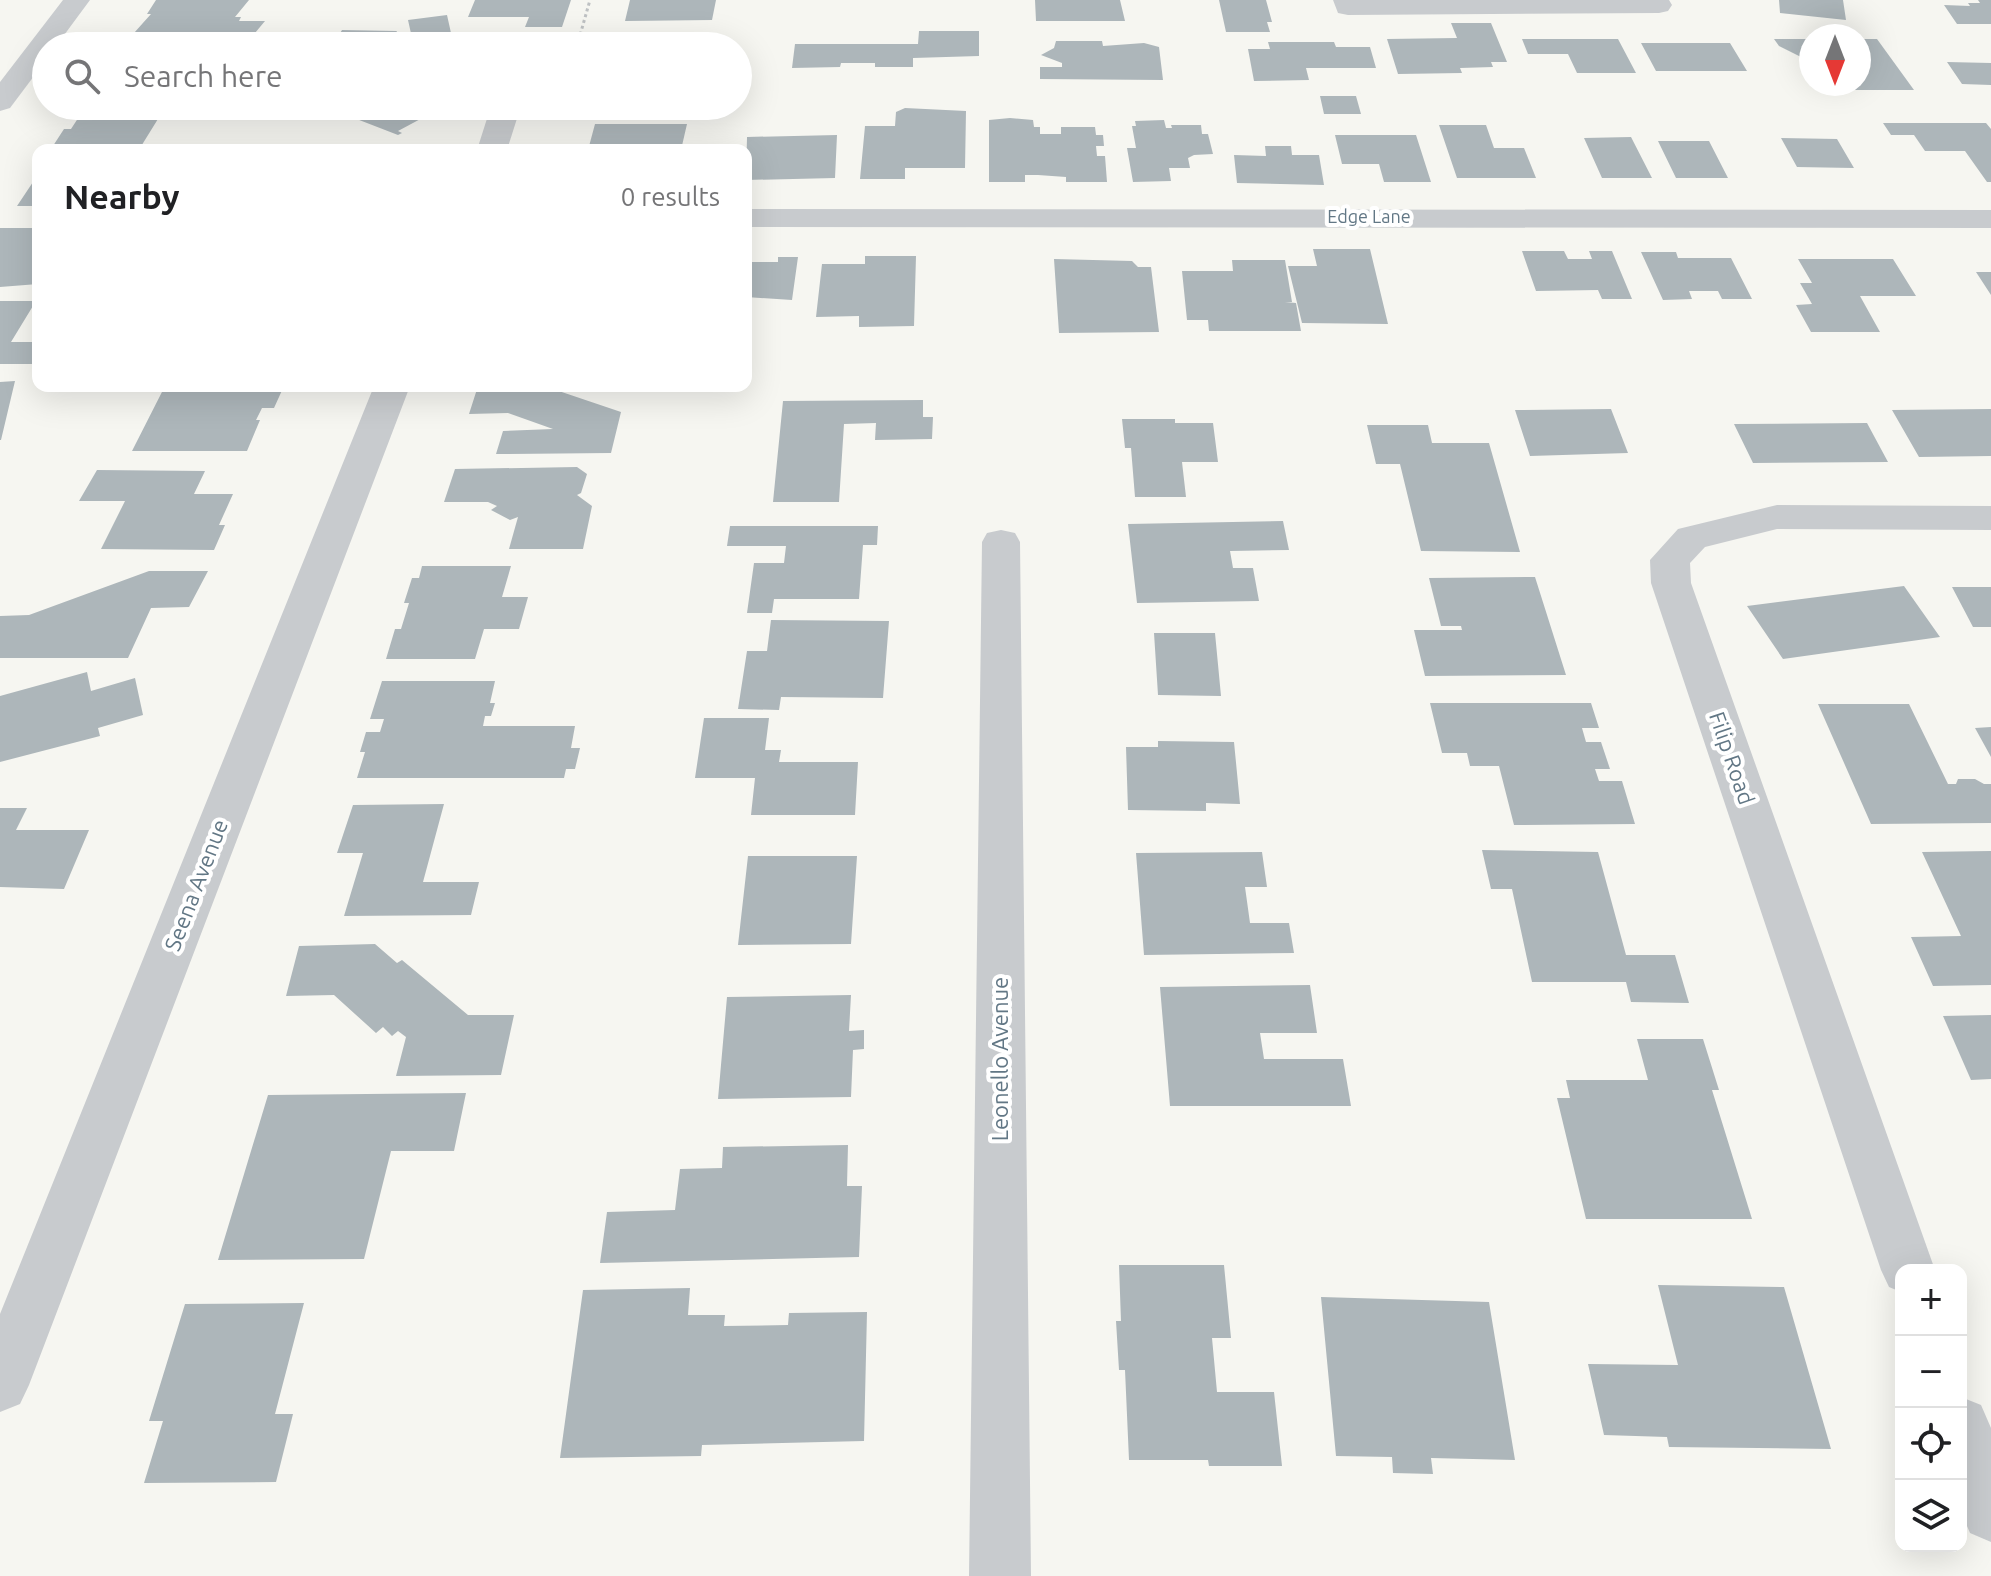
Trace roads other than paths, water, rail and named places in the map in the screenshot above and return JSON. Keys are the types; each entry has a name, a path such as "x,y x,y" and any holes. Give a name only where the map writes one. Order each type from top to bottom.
{"street":[{"path":"53,32 77,0"},
{"path":"1346,0 1348,7 1659,5"},
{"path":"0,102 32,60"},
{"path":"494,144 502,120"},
{"name":"Edge Lane","path":"752,218 1991,219"},
{"name":"Seena Avenue","path":"0,1385 390,392"},
{"name":"Filip Road","path":"1906,1264 1671,583 1670,560 1692,538 1777,517 1991,518"},
{"name":"Leonello Avenue","path":"1000,1576 1001,542"},
{"path":"1967,1442 1991,1512"}]}
